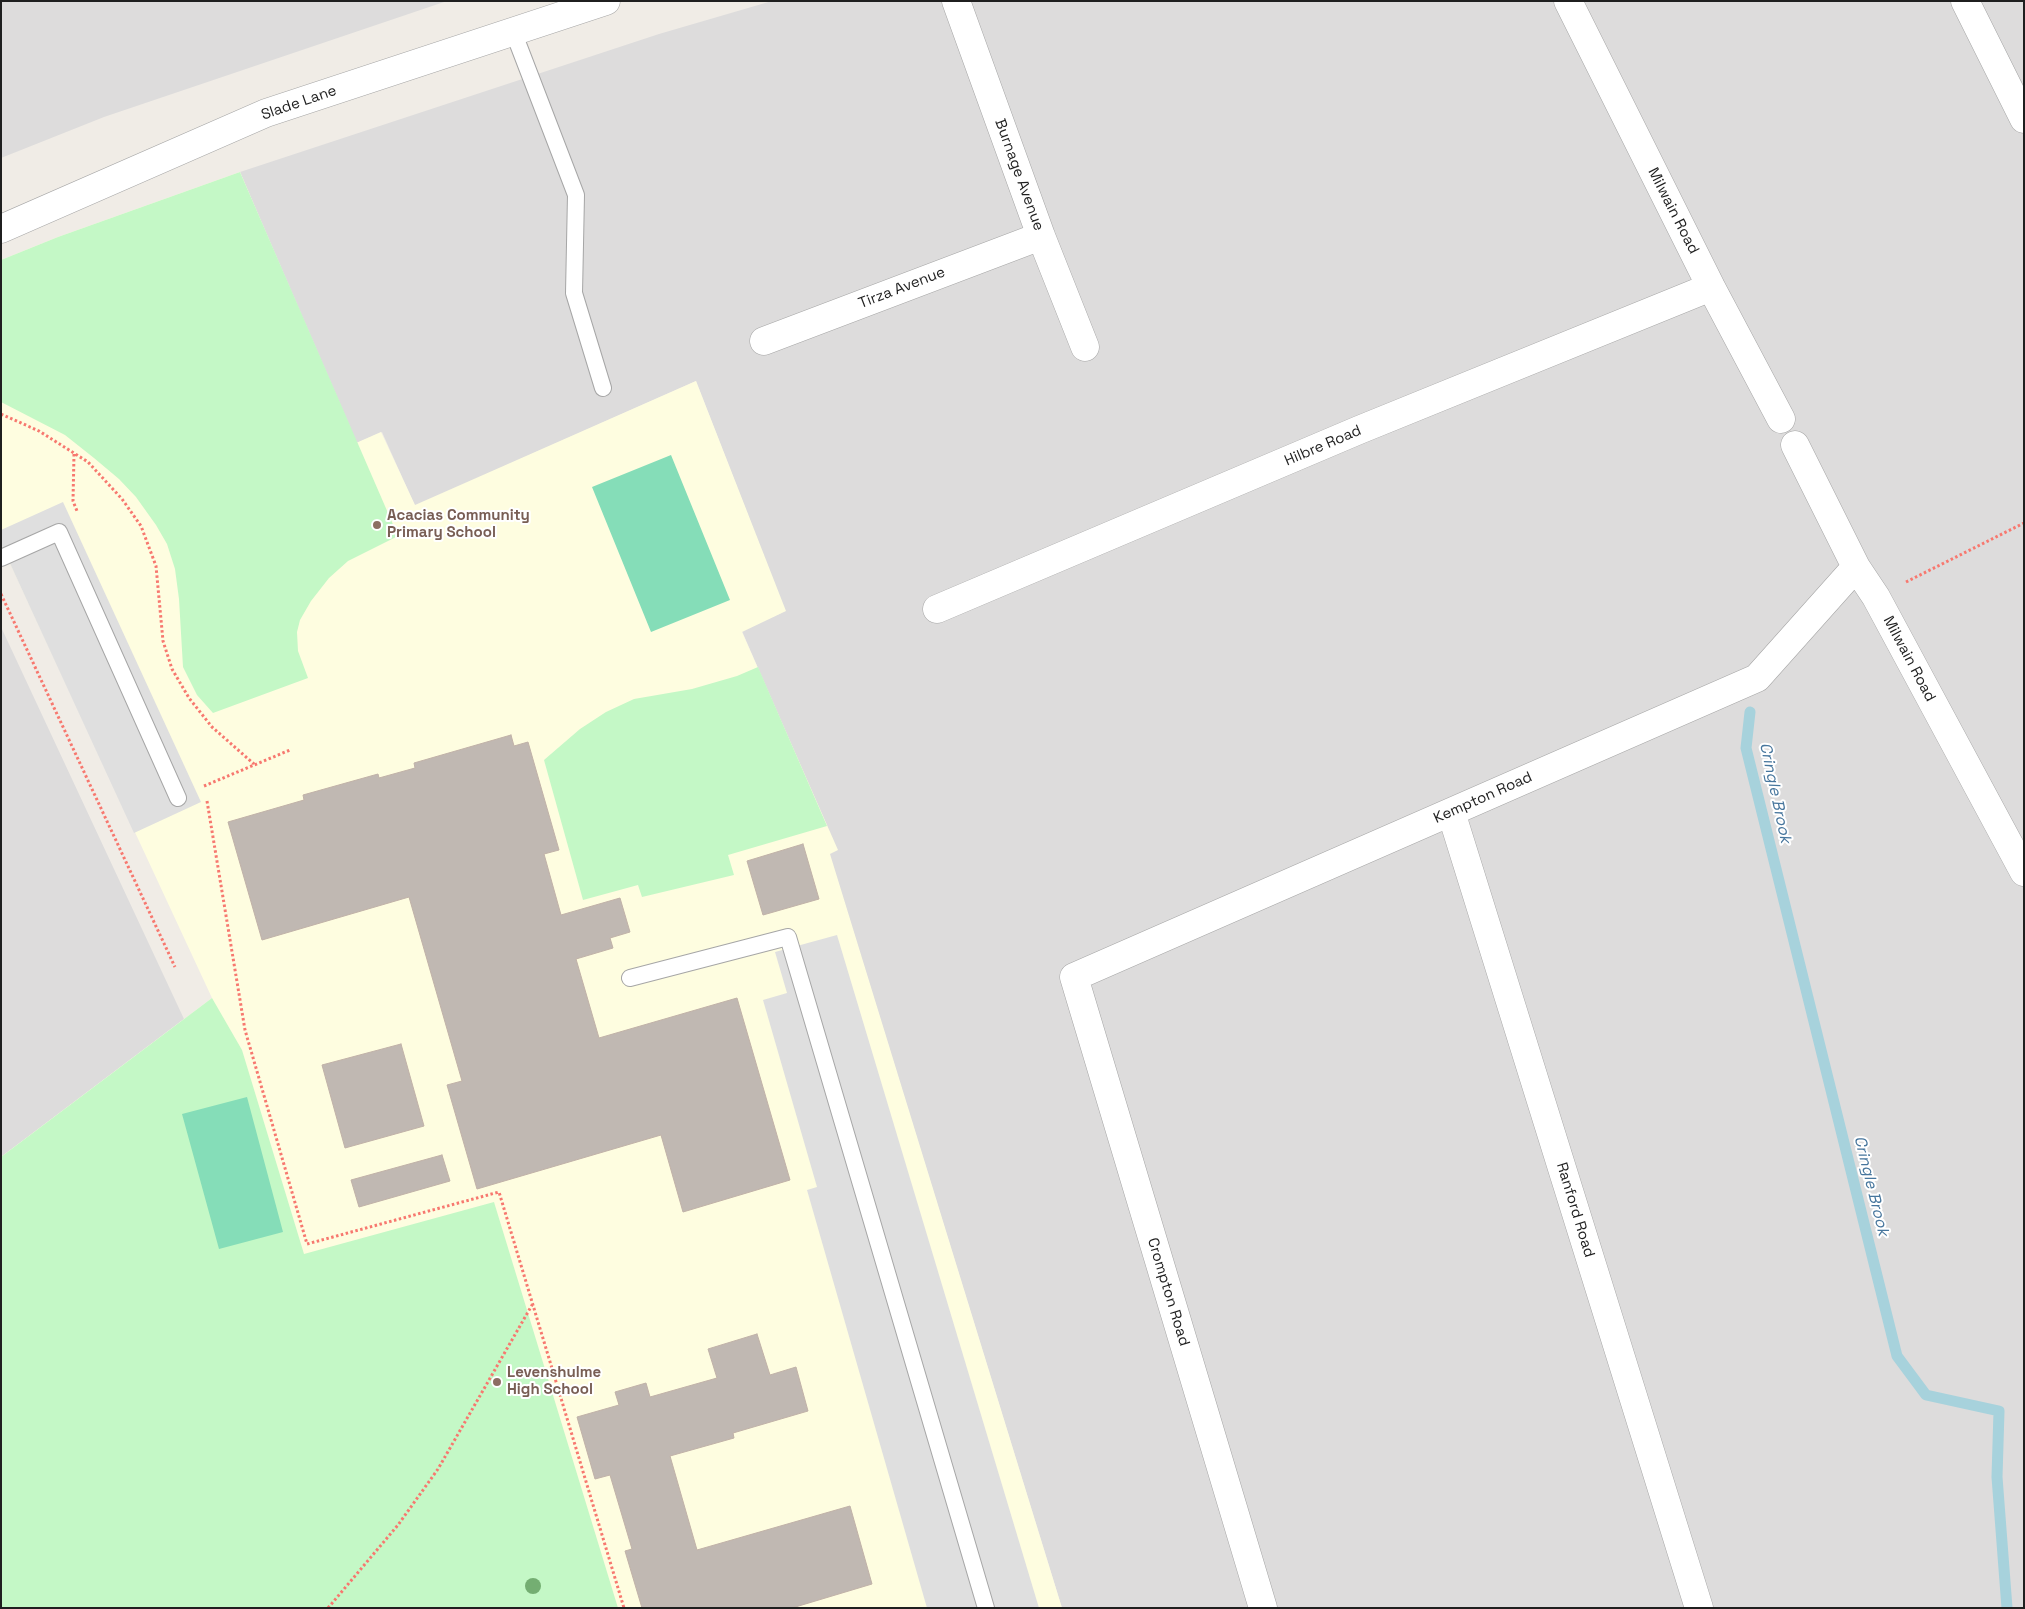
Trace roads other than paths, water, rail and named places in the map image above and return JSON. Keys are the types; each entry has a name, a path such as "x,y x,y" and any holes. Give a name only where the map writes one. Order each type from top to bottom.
{"street":[{"name":"Slade Lane","path":"1,229 266,113 606,1"},
{"name":"Burnage Avenue","path":"956,1 1041,236 1085,347"},
{"name":"Milwain Road","path":"1568,1 1711,287 1780,419"},
{"path":"1966,1 2024,119"},
{"name":"Tirza Avenue","path":"764,341 1041,236"},
{"name":"Hilbre Road","path":"937,609 1359,430 1711,287"},
{"name":"Milwain Road","path":"1794,445 1856,567 1876,597 2024,872"},
{"name":"Kempton Road","path":"1074,977 1757,678 1856,567"},
{"name":"Ranford Road","path":"1451,812 1699,1608"},
{"name":"Crompton Road","path":"1074,977 1263,1608"}],"lane":[{"path":"514,32 576,195 574,293 603,388"},
{"path":"1,558 59,532 178,798"},
{"path":"630,978 788,937 986,1608"}],"waterway":[{"name":"Cringle Brook","path":"1750,712 1746,748 1897,1356 1926,1395 1999,1411 1997,1477 2007,1608"}],"place":[{"name":"Acacias Community Primary School","path":"377,525"},
{"name":"Levenshulme High School","path":"497,1382"}]}
